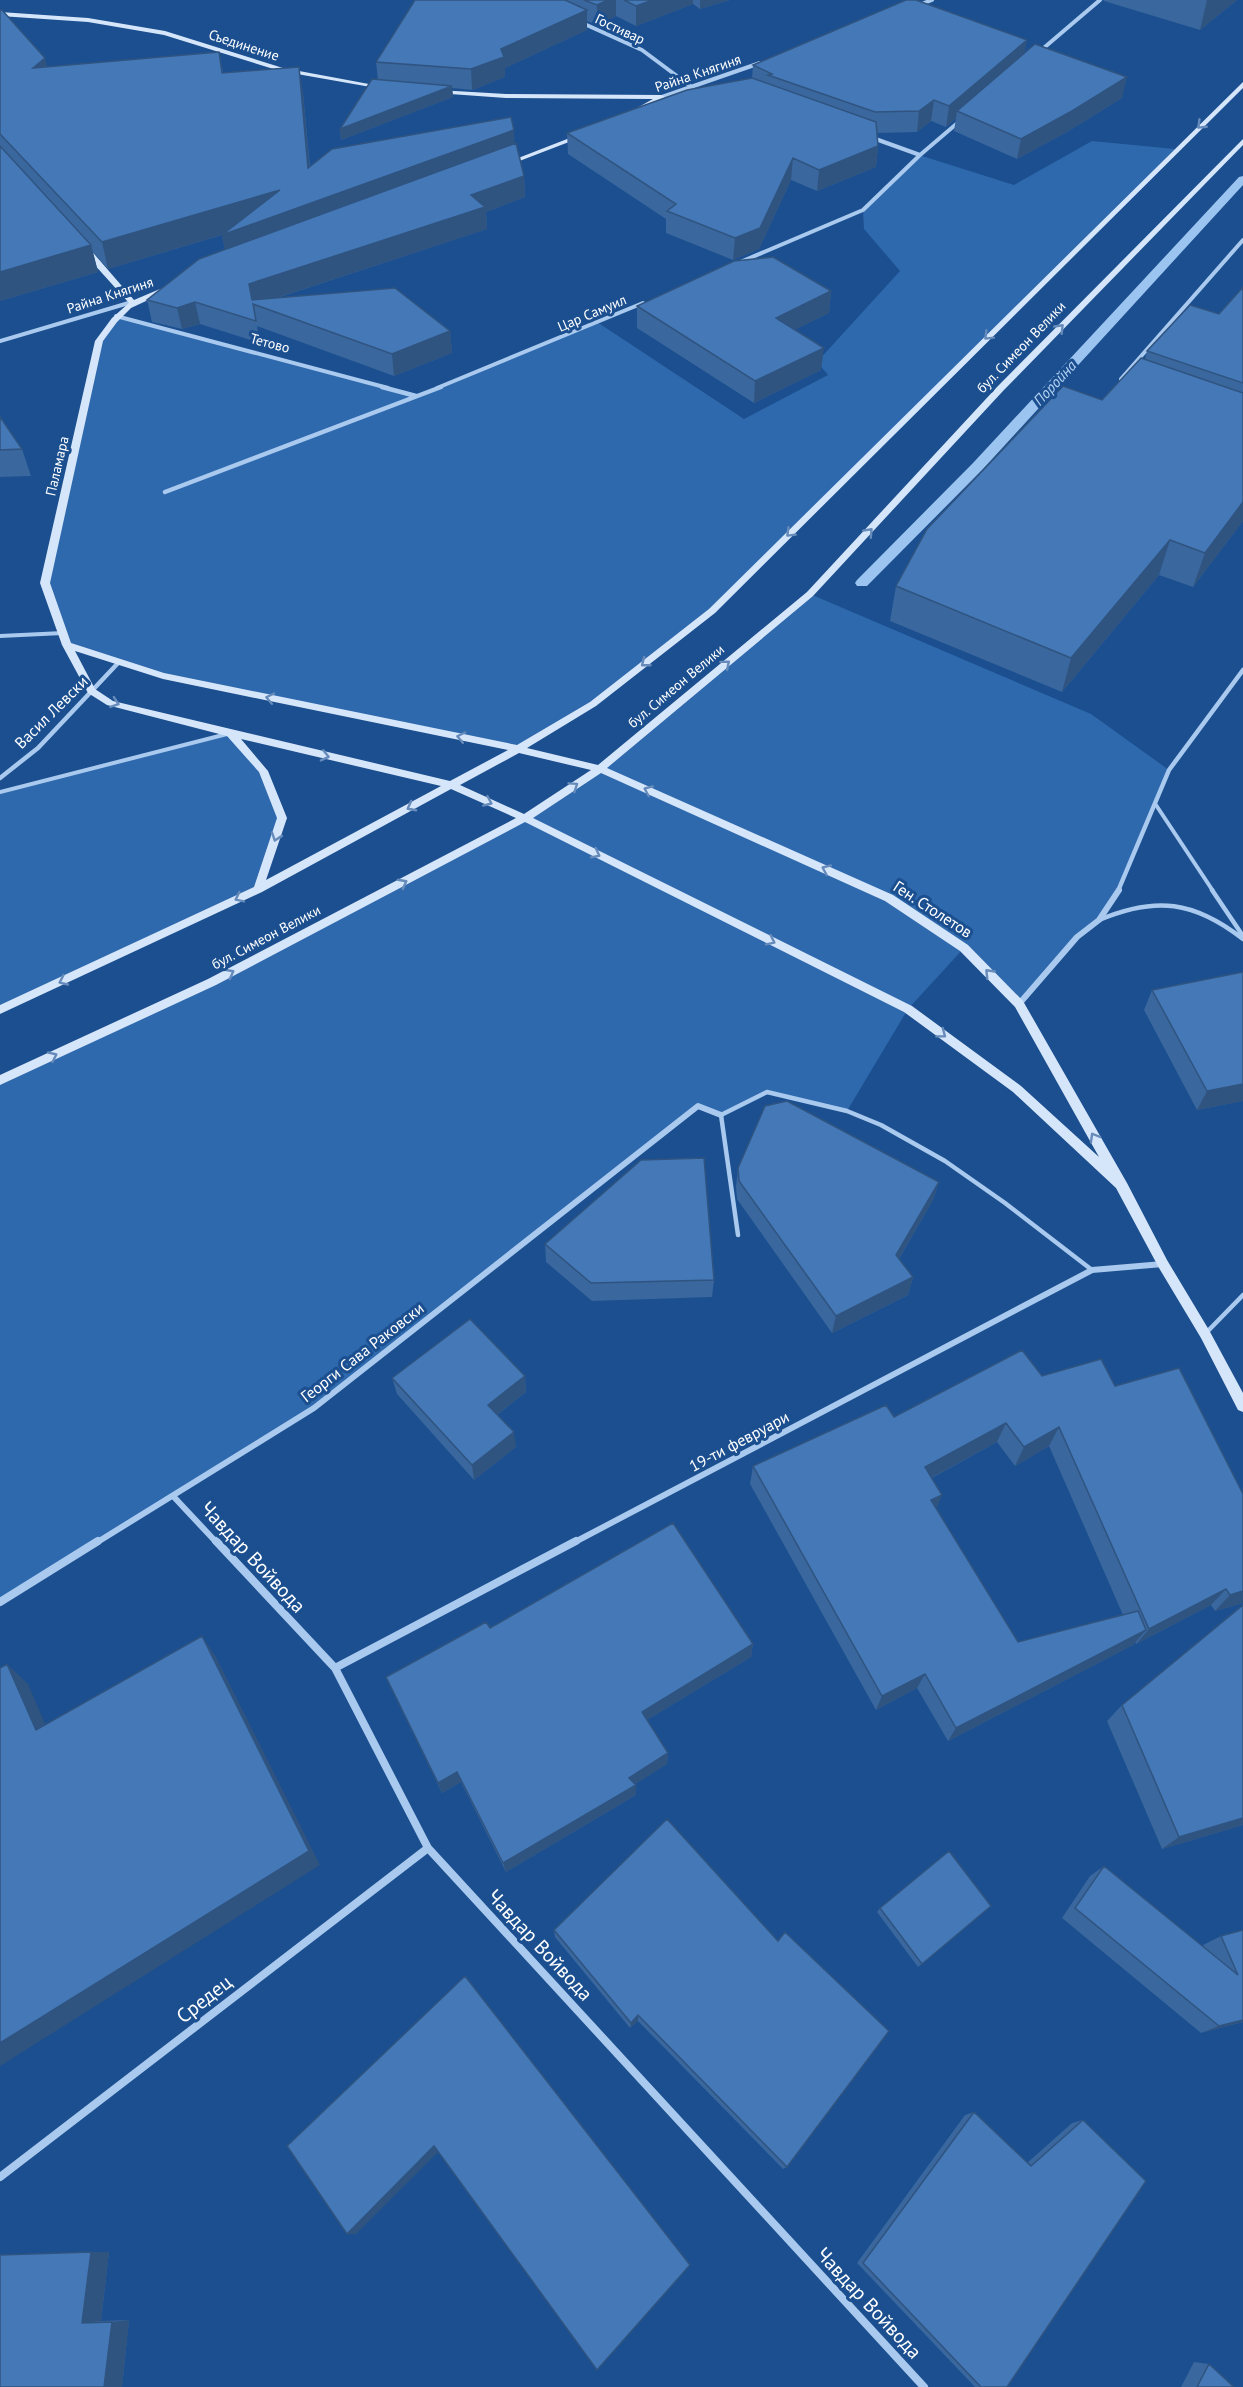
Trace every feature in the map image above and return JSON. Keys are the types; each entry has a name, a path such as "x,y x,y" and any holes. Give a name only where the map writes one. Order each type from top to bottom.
{"street":[{"path":"910,8 932,0"},
{"path":"1037,54 1100,0"},
{"name":"Съединение","path":"0,14 88,20 165,33 282,70 392,89"},
{"name":"Гостивар","path":"572,18 642,50 693,88"},
{"name":"Райна Княгиня","path":"631,114 662,97 768,60"},
{"path":"713,81 724,84"},
{"name":"бул. Симеон Велики","path":"0,1010 258,889 518,749 593,704 712,611 1243,84"},
{"path":"426,91 506,96 662,97"},
{"path":"736,264 864,210 920,155 965,116"},
{"path":"499,166 588,134"},
{"path":"866,135 920,155"},
{"name":"бул. Симеон Велики","path":"0,1080 212,982 525,818 600,769 810,594 1000,390 1243,141"},
{"path":"1118,383 1243,240"},
{"path":"78,242 132,302"},
{"name":"Райна Княгиня","path":"0,341 132,302 177,285"},
{"name":"Цар Самуил","path":"165,492 417,397 650,300"},
{"name":"Паламара","path":"91,691 67,645 45,583 99,341 115,316 132,302"},
{"name":"Тетово","path":"115,316 417,397"},
{"name":"Ген. Столетов","path":"67,645 164,676 518,749 600,769 889,897 964,948 1018,1004 1123,1187 1163,1264 1205,1334 1243,1406"},
{"name":"Васил Левски","path":"0,778 38,748 119,662"},
{"path":"1018,1004 1077,937 1099,920 1123,883 1169,770 1243,670"},
{"path":"91,691 110,702 451,785 525,818 908,1009 1017,1089 1123,1187"},
{"path":"230,733 263,771 282,818 258,889"},
{"name":"Георги Сава Раковски","path":"0,1602 314,1408 698,1106 721,1115"},
{"name":"19-ти февруари","path":"335,1668 1092,1270 1163,1264"},
{"name":"Чавдар Войвода","path":"173,1496 335,1668 428,1848 924,2387"},
{"name":"Средец","path":"0,2177 428,1848"}],"lane":[{"path":"0,636 63,633"},
{"path":"0,792 230,733"},
{"path":"1156,804 1243,938"},
{"path":"1099,920 1123,908 1152,904 1184,907 1208,915 1230,927 1243,938"},
{"path":"738,1235 721,1115 767,1092 847,1111 927,1148 1005,1202 1092,1270"},
{"path":"1205,1334 1243,1295"}],"shaded area":[{"path":"1092,141 1175,149 712,611 593,704 518,749 163,676 67,645 45,583 99,341 115,316 417,397 597,322 744,419 828,375 817,362 900,271 864,229 863,210 919,155 1014,185"},
{"path":"810,594 1091,714 1169,770 1123,883 1099,920 1077,937 1019,1004 964,948 908,1009 847,1111 767,1092 721,1115 698,1106 314,1408 0,1605 0,1080 212,982 525,818 600,769"},
{"path":"230,733 263,771 282,818 258,889 0,1010 0,792"}],"building":[{"path":"415,0 565,0 587,10 501,49 504,57 471,69 376,62"},
{"path":"584,0 608,0 597,5"},
{"path":"624,0 653,0 636,6"},
{"path":"906,0 916,0 1027,40 949,106 934,100 919,111 875,112 768,75 772,74 753,65"},
{"path":"0,10 45,58 33,68 219,52 222,73 299,67 308,168 332,149 511,117 514,130 222,235 280,190 102,242 0,134"},
{"path":"1035,44 1127,77 1021,139 957,111"},
{"path":"752,78 876,122 878,146 819,170 793,158 760,228 735,238 667,211 676,204 567,133 687,90"},
{"path":"372,79 452,86 340,129"},
{"path":"516,143 524,176 471,195 485,207 249,284 252,300 395,288 450,331 392,354 253,304 256,321 195,302 177,308 147,300 199,259"},
{"path":"0,146 91,245 0,272"},
{"path":"773,257 831,291 776,318 824,348 755,381 637,306 734,261"},
{"path":"1243,287 1243,383 1147,351 1190,305 1219,314"},
{"path":"1141,358 1243,393 1243,502 1205,553 1170,540 1071,658 896,586 927,529 1063,386 1102,400"},
{"path":"0,417 22,449 0,450"},
{"path":"1243,972 1243,1084 1207,1091 1152,990"},
{"path":"787,1101 939,1182 896,1255 913,1277 836,1316 739,1181 738,1168 765,1106"},
{"path":"704,1158 714,1280 591,1283 545,1244 641,1160"},
{"path":"470,1319 525,1376 488,1405 514,1432 472,1465 392,1378"},
{"path":"1022,1350 1042,1376 1101,1359 1115,1386 1179,1368 1243,1494 1243,1591 1230,1595 1226,1589 1149,1629 1059,1427 1024,1447 1006,1423 925,1467 942,1495 931,1500 1018,1642 1138,1611 1146,1630 956,1728 925,1674 882,1696 753,1466 886,1405 894,1417"},
{"path":"673,1523 753,1644 642,1712 668,1753 629,1778 636,1785 503,1863 457,1772 438,1783 386,1677 486,1622 490,1628"},
{"path":"1243,1605 1243,1818 1179,1837 1122,1705"},
{"path":"202,1636 309,1851 0,2043 0,1668 7,1664 36,1730"},
{"path":"667,1819 778,1941 785,1932 889,2031 787,2167 638,2015 631,2023 554,1930"},
{"path":"949,1851 991,1906 922,1964 880,1908"},
{"path":"1104,1866 1238,1975 1221,1936 1243,1930 1243,2020 1219,2026 1075,1908"},
{"path":"465,1976 690,2265 597,2370 434,2146 347,2234 287,2146"},
{"path":"974,2112 1031,2166 1083,2120 1146,2181 1007,2387 981,2387 863,2263"},
{"path":"91,2252 82,2323 112,2322 104,2387 0,2387 0,2255"},
{"path":"1209,2364 1234,2387 1197,2387"}],"waterway":[{"name":"Поройна","path":"862,583 978,466 1243,179"}]}
